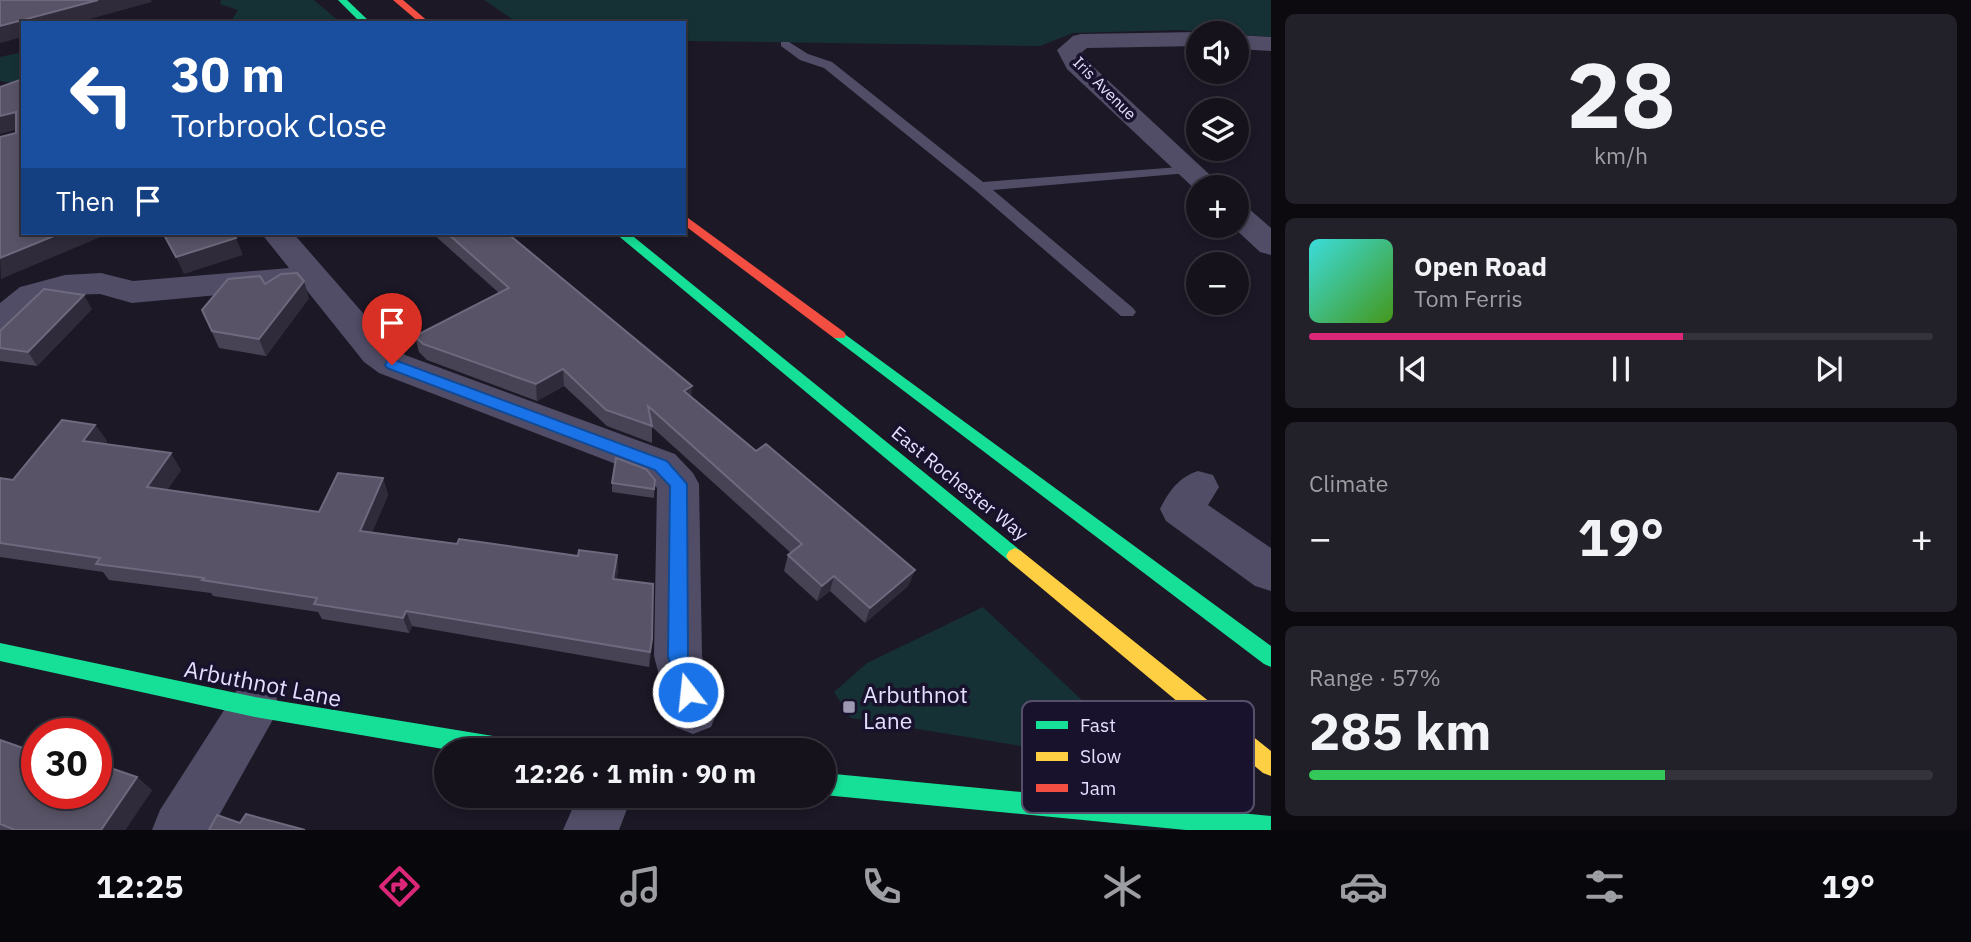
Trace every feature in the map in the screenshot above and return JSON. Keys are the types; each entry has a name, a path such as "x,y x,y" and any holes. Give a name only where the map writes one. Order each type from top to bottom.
{"main road":[{"path":"342,0 365,21"},
{"path":"397,0 423,21"},
{"path":"686,220 1271,658"},
{"name":"East Rochester Way","path":"623,235 1193,701"},
{"name":"Arbuthnot Lane","path":"0,652 255,707 440,738"},
{"name":"East Rochester Way","path":"1254,751 1271,765"},
{"path":"836,785 1022,803"},
{"path":"1129,813 1271,827"}],"street":[{"name":"Iris Avenue","path":"1186,39 1081,41 1069,50 1076,64 1195,175"},
{"path":"1249,43 1271,44"},
{"path":"1249,225 1271,245"},
{"path":"279,235 377,353 392,365 661,465 678,484 678,656 693,710"},
{"path":"0,320 32,295 65,285 102,283 132,292 313,276"},
{"path":"1198,487 1181,509 1271,572"},
{"path":"180,830 255,707"},
{"path":"591,830 600,808"}],"lane":[{"path":"785,44 804,57 828,65 981,187 1127,312"},
{"path":"981,187 1188,169"}],"green space":[{"path":"221,0 314,0 339,21 188,21 232,20 238,10 220,4"},
{"path":"484,0 1271,0 1271,37 1249,35 1249,21 1186,21 1186,31 1073,33 1040,46 686,41 686,21 515,21"},
{"path":"21,52 21,85 0,81 0,57"},
{"path":"983,607 1083,701 1022,701 1022,746 851,718 834,692 867,663"}],"building":[{"path":"0,0 98,0 0,26"},
{"path":"21,80 21,235 56,235 0,258 0,137 16,133 16,112 0,116 0,87"},
{"path":"164,235 234,235 236,238 176,257"},
{"path":"449,235 509,235 692,386 684,391 756,451 766,444 915,570 870,608 834,576 822,586 788,555 802,544 648,406 652,426 606,410 563,369 536,384 423,344 415,336 509,288"},
{"path":"297,273 304,281 259,339 212,331 202,310 228,279 260,276 265,284 281,274"},
{"path":"44,289 84,295 28,352 0,348 0,331"},
{"path":"62,420 95,425 83,441 171,453 147,487 319,512 338,473 383,478 360,531 457,544 459,539 578,556 579,550 617,555 613,579 653,584 650,652 406,611 403,618 314,604 317,598 202,580 204,578 96,564 100,558 0,543 0,478 13,480"},
{"path":"616,458 646,469 655,480 654,489 612,483"},
{"path":"0,740 21,747 21,809 112,809 112,768 137,777 101,830 15,830 0,824"},
{"path":"246,814 305,830 209,830 217,815 240,823"}],"traffic: fast":[{"path":"342,0 365,21"},
{"path":"623,235 1015,556"},
{"path":"839,335 1271,658"},
{"path":"0,652 255,707 440,738"},
{"path":"836,785 1022,803"},
{"path":"1125,813 1271,827"}],"traffic: slow":[{"path":"1015,556 1193,701"},
{"path":"1254,751 1271,765"}],"traffic: jam":[{"path":"397,0 423,21"},
{"path":"686,220 839,335"}],"place":[{"name":"Arbuthnot Lane","path":"849,707"}],"route":[{"path":"392,365 661,465 678,484 678,656 688,692"}]}
